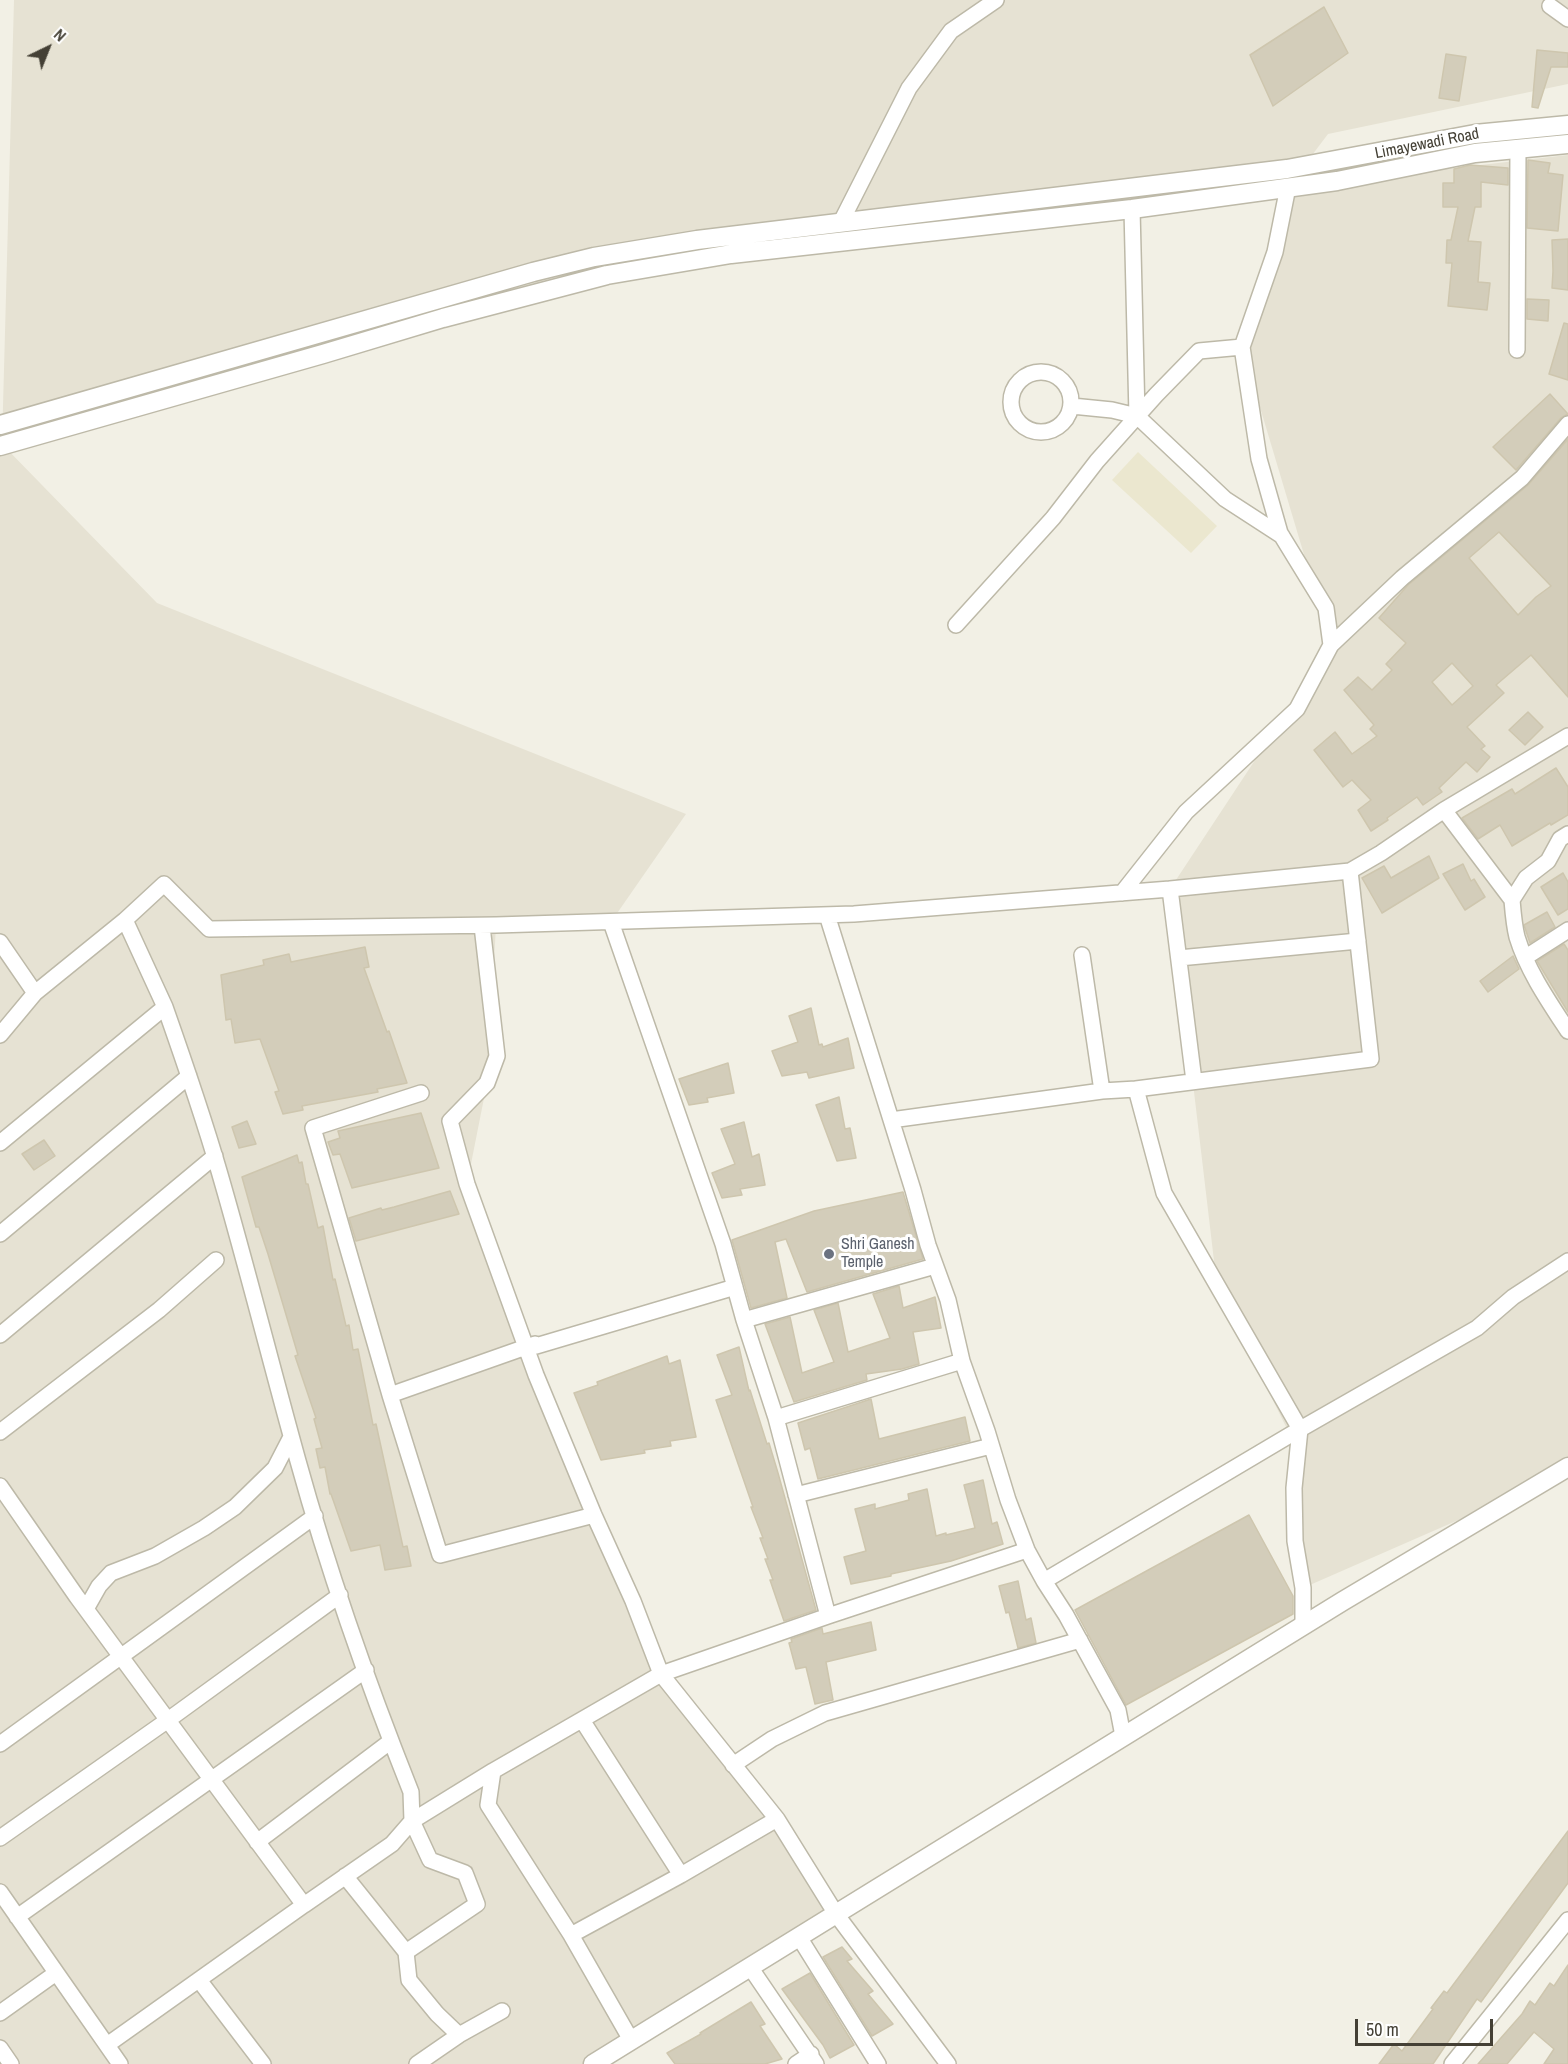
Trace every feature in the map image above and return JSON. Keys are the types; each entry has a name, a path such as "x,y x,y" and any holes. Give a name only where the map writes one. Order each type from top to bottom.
{"street":[{"path":"842,222 909,88 951,31 996,0"},
{"path":"1550,6 1568,19"},
{"name":"Limayewadi Road","path":"0,425 512,278 594,257 697,240 1287,169 1475,134 1568,125"},
{"name":"Limayewadi Road","path":"0,446 443,318 607,275 731,254 1132,209 1288,188 1348,179 1438,160 1518,148 1568,144"},
{"path":"1517,350 1518,148"},
{"path":"1288,188 1275,252 1242,347 1259,459 1282,536 1326,608 1331,645"},
{"path":"1132,209 1137,416"},
{"path":"956,625 1053,518 1097,461 1199,351 1242,347"},
{"path":"1044,372 1056,376 1065,383 1071,394 1072,406 1061,426 1050,432 1039,433 1027,429 1018,422 1012,411 1011,399 1014,388 1022,379 1033,373 1044,372"},
{"path":"1072,406 1112,410 1137,416 1225,499 1282,536"},
{"path":"1122,893 1186,812 1297,709 1331,645 1402,578 1522,478 1568,424"},
{"path":"0,1035 35,993 164,884 209,929 482,926 827,915 1170,889 1350,871 1444,810 1568,736"},
{"path":"1444,810 1512,900 1517,936 1543,992 1568,1031"},
{"path":"1512,900 1526,878 1548,861 1560,839 1568,834"},
{"path":"891,1120 1102,1091 1136,1089 1371,1059 1350,871"},
{"path":"1170,889 1194,1081"},
{"path":"827,915 935,1266 948,1300 962,1360 1008,1500 1027,1550 1118,1710 1124,1736"},
{"path":"124,920 165,1007 189,1076 214,1156 315,1516 366,1670 411,1792 412,1821 430,1860 465,1873 477,1904 406,1952"},
{"path":"611,922 719,1233 776,1418 828,1616"},
{"path":"482,926 497,1056 487,1083 450,1121 466,1184 526,1347 594,1515 633,1600 661,1674 777,1819 836,1914 948,2064"},
{"path":"1526,957 1568,930"},
{"path":"1179,958 1358,941"},
{"path":"0,942 35,993"},
{"path":"1082,955 1102,1091"},
{"path":"0,1143 165,1007"},
{"path":"0,1234 189,1076"},
{"path":"1136,1089 1164,1193 1300,1429 1294,1488 1295,1541 1303,1588 1303,1625"},
{"path":"421,1093 313,1128 390,1395 440,1555 594,1515"},
{"path":"0,1335 214,1156"},
{"path":"0,1432 159,1310 216,1260"},
{"path":"1044,1581 1300,1429 1477,1328 1514,1297 1568,1261"},
{"path":"744,1320 935,1266"},
{"path":"390,1395 526,1347 735,1287"},
{"path":"776,1418 962,1360"},
{"path":"86,1610 99,1586 111,1573 155,1556 235,1507 275,1468 291,1437"},
{"path":"796,1495 992,1446"},
{"path":"593,2064 1303,1625 1568,1467"},
{"path":"0,1486 86,1610 304,1905"},
{"path":"0,1744 315,1516"},
{"path":"107,2045 392,1844 412,1821 493,1771 661,1674 1027,1550"},
{"path":"0,1838 340,1595"},
{"path":"733,1764 772,1738 825,1713 1080,1640"},
{"path":"18,1917 366,1670"},
{"path":"582,1720 681,1875"},
{"path":"257,1842 391,1741"},
{"path":"493,1771 488,1805 571,1935 632,2040"},
{"path":"571,1935 777,1819"},
{"path":"345,1876 406,1952 408,1980 437,2014 459,2035"},
{"path":"0,1892 120,2064"},
{"path":"1452,2064 1568,1920"},
{"path":"799,1937 878,2064"},
{"path":"750,1967 813,2059 796,2064"},
{"path":"0,2013 56,1973"},
{"path":"199,1980 263,2064"},
{"path":"417,2064 459,2035 502,2011"},
{"path":"0,2048 11,2064"}],"shaded area":[{"path":"14,0 1568,0 1568,84 1328,134 1288,187 1568,155 1568,1467 1536,1486 1303,1588 1290,1435 1217,1286 1170,889 1331,645 1242,347 1287,188 936,215 354,334 2,444 157,603 686,814 611,922 496,926 487,1083 467,1184 650,1647 836,1914 608,2064 0,2064 0,443 2,443"},
{"path":"1138,452 1217,526 1191,553 1112,480"}],"building":[{"path":"1324,7 1348,53 1273,106 1250,55"},
{"path":"1537,50 1568,53 1568,67 1551,67 1538,108 1532,107"},
{"path":"1446,54 1466,57 1459,101 1439,98"},
{"path":"1528,160 1550,163 1548,173 1563,175 1558,231 1527,228"},
{"path":"1470,165 1508,168 1508,185 1481,182 1481,207 1475,207 1468,241 1481,242 1478,282 1490,283 1487,310 1448,306 1452,263 1446,263 1447,240 1451,240 1458,207 1443,207 1443,183 1454,183 1454,169"},
{"path":"1568,239 1568,290 1552,288 1552,240"},
{"path":"1527,299 1549,300 1548,321 1527,319"},
{"path":"1564,323 1568,324 1568,380 1549,374"},
{"path":"1550,394 1568,414 1561,418 1516,470 1493,447"},
{"path":"1568,439 1568,697 1531,655 1496,685 1504,693 1467,727 1485,746 1481,749 1490,757 1477,772 1466,762 1439,788 1442,792 1423,805 1417,797 1371,831 1358,810 1371,800 1352,780 1343,787 1314,750 1335,732 1352,754 1377,736 1370,729 1374,725 1344,690 1358,677 1372,690 1392,670 1386,664 1406,643 1379,618 1408,585 1528,485","holes":["1499,532 1551,586 1518,615 1469,558","1452,663 1473,686 1452,705 1432,682"]},
{"path":"1528,712 1543,727 1525,745 1509,730"},
{"path":"1556,768 1568,787 1568,815 1512,846 1500,825 1478,839 1462,818 1512,789 1515,794"},
{"path":"1429,856 1439,878 1382,913 1362,878 1384,866 1391,878"},
{"path":"1463,864 1471,881 1474,879 1485,897 1465,910 1443,874"},
{"path":"1563,873 1568,882 1568,909 1558,915 1541,887"},
{"path":"1547,912 1555,927 1530,943 1524,925"},
{"path":"1564,944 1568,950 1568,1012 1537,961"},
{"path":"365,947 369,967 364,968 407,1083 377,1089 378,1092 302,1106 303,1110 283,1114 275,1092 279,1091 260,1039 235,1043 231,1019 226,1020 221,975 264,965 263,960 289,954 291,962"},
{"path":"1513,956 1519,969 1488,992 1480,981"},
{"path":"811,1008 819,1045 822,1044 823,1047 848,1038 854,1068 809,1078 807,1072 782,1076 772,1051 798,1042 789,1016"},
{"path":"728,1063 734,1093 707,1098 708,1102 689,1105 679,1079"},
{"path":"839,1097 845,1129 850,1128 856,1158 837,1161 816,1105"},
{"path":"421,1113 439,1168 352,1188 340,1154 333,1155 328,1142 340,1138 338,1131"},
{"path":"247,1121 256,1144 239,1148 232,1127"},
{"path":"744,1122 752,1157 759,1154 765,1185 740,1189 742,1195 722,1198 712,1173 735,1164 721,1129"},
{"path":"44,1140 55,1156 34,1170 22,1154"},
{"path":"297,1155 299,1163 302,1162 318,1228 323,1226 333,1280 335,1279 346,1326 349,1325 353,1350 358,1349 373,1425 376,1424 403,1547 407,1546 411,1566 385,1570 380,1545 351,1551 330,1494 325,1467 320,1468 316,1449 322,1448 314,1419 316,1418 295,1356 298,1355 268,1254 259,1227 256,1227 242,1177"},
{"path":"450,1191 459,1214 356,1241 349,1218"},
{"name":"Shri Ganesh Temple","path":"903,1192 923,1259 807,1292 786,1239 775,1242 787,1298 751,1308 732,1240 814,1211"},
{"path":"899,1286 903,1308 935,1297 941,1328 913,1332 919,1364 866,1374 867,1380 794,1402 765,1324 790,1317 802,1373 834,1362 814,1310 838,1303 848,1352 890,1338 873,1294"},
{"path":"739,1347 749,1391 767,1444 769,1443 816,1610 784,1621 770,1580 773,1580 760,1538 763,1538 716,1400 732,1395 717,1355"},
{"path":"667,1356 669,1364 680,1360 696,1437 670,1441 671,1446 644,1450 645,1453 601,1460 574,1393"},
{"path":"871,1399 879,1439 965,1417 970,1441 818,1479 810,1448 805,1450 798,1423"},
{"path":"983,1480 992,1524 997,1522 1003,1544 951,1561 851,1584 844,1557 866,1551 855,1509 875,1504 875,1509 909,1500 908,1494 927,1489 936,1536 946,1533 946,1535 975,1528 964,1485"},
{"path":"1249,1515 1293,1596 1293,1614 1126,1705 1075,1610"},
{"path":"1018,1581 1026,1620 1031,1618 1036,1643 1018,1648 1009,1612 1006,1613 999,1586"},
{"path":"871,1622 876,1650 826,1662 833,1700 815,1704 806,1667 796,1669 789,1643 792,1642 791,1639 822,1628 823,1634"},
{"path":"1568,1831 1568,1883 1481,2002 1477,1999 1433,2064 1379,2064 1394,2044 1402,2051 1433,2009 1431,2008 1444,1991 1447,1993"},
{"path":"842,1947 852,1959 847,1961 873,1991 868,1994 893,2024 872,2036 823,1957"},
{"path":"1568,1965 1568,2064 1544,2064 1554,2049 1534,2032 1507,2064 1478,2064 1522,2014 1530,2001 1535,2005 1550,1983 1554,1986"},
{"path":"810,1973 854,2045 830,2058 782,1989"},
{"path":"751,2002 765,2024 760,2026 782,2059 765,2064 675,2064 667,2053 701,2034"}],"place":[{"name":"Shri Ganesh Temple","path":"829,1254"}]}
